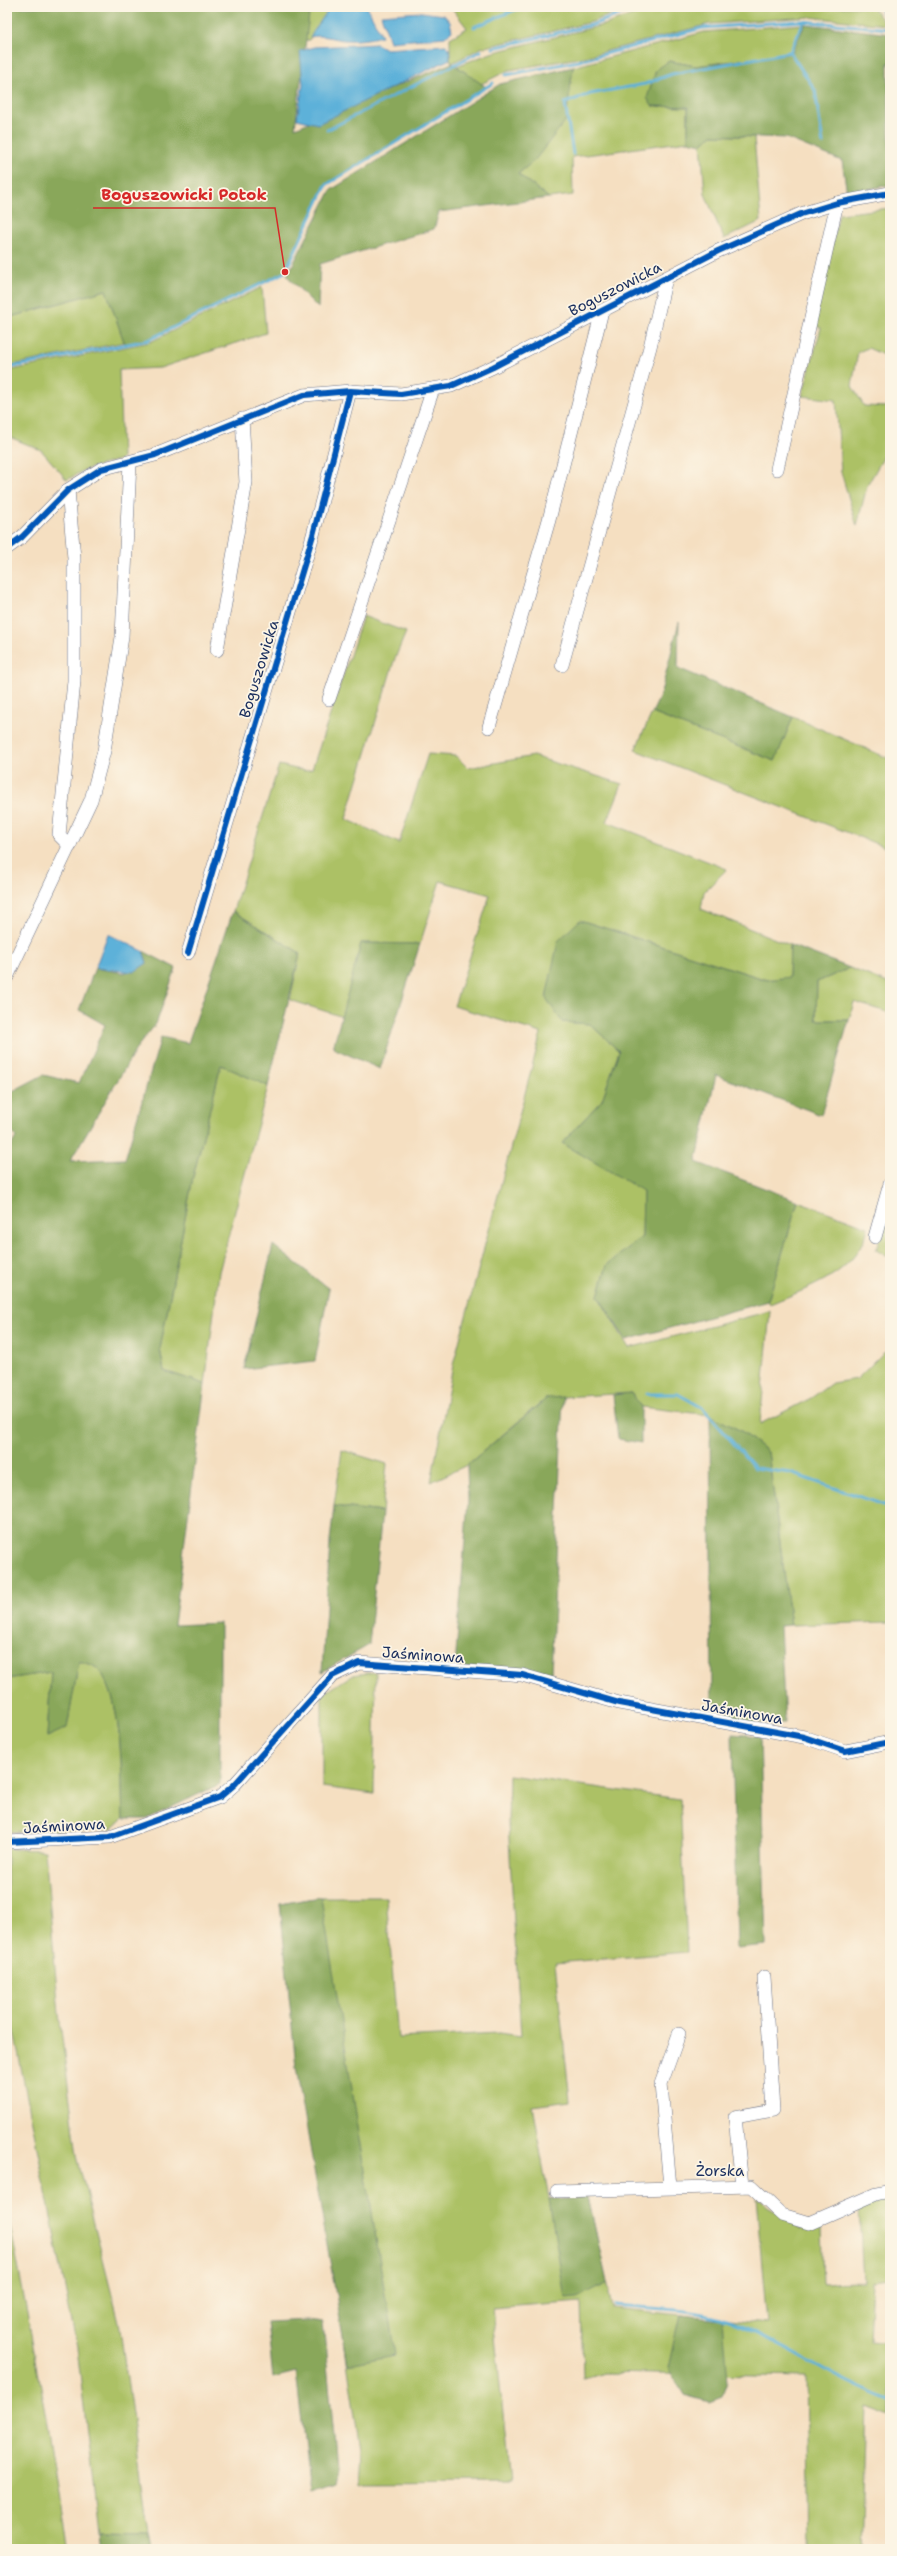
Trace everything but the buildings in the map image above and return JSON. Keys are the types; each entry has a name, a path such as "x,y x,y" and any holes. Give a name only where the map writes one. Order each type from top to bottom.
{"street":[{"name":"Boguszowicka","path":"7,548 22,537 68,490 100,469 155,455 304,395 350,391 401,394 451,386 493,367 718,251 802,214 837,203 890,193"},
{"path":"777,469 837,203"},
{"path":"562,665 650,347 666,278"},
{"path":"489,727 549,520 602,311"},
{"path":"329,699 433,389"},
{"name":"Boguszowicka","path":"188,953 313,535 350,391"},
{"path":"217,650 246,482 242,419"},
{"path":"7,977 91,800 104,751 122,637 130,462"},
{"path":"68,490 74,558 74,681 59,835 70,846"},
{"path":"875,1237 890,1184"},
{"name":"Jaśminowa","path":"7,1842 110,1837 220,1797 235,1784 332,1676 359,1663 522,1675 619,1703 804,1737 844,1751 890,1742"},
{"path":"742,2186 734,2117 773,2110 764,1977"},
{"path":"670,2187 661,2084 679,2034"},
{"name":"Żorska","path":"557,2191 751,2186 782,2215 809,2223 876,2194 890,2191"}],"green space":[{"path":"7,7 310,7 295,128 452,63 486,87 326,185 285,272 148,340 125,345 106,290 7,318"},
{"path":"254,7 333,7 309,40 291,43"},
{"path":"451,7 629,7 592,22 481,48 452,63 450,59 450,38 467,28"},
{"path":"653,7 873,7 886,25 809,17 709,24 584,57 509,70 481,84 457,66 491,53 607,24"},
{"path":"805,24 793,53 696,66 669,61 652,106 688,107 688,141 572,157 573,195 549,198 518,174 540,152 556,126 567,97 573,67 704,32"},
{"path":"805,24 890,34 890,63 888,63 890,185 847,193 842,161 786,138 712,135 701,144 688,141 688,107 652,106 647,98 656,70 669,61 696,66 792,53"},
{"path":"573,67 566,120 535,160 518,174 549,198 439,212 434,229 320,264 318,308 287,276 331,190 500,84"},
{"path":"712,135 754,137 761,221 724,239 705,194 701,144"},
{"path":"890,208 890,358 868,348 858,352 852,386 864,406 890,407 890,446 867,486 857,526 841,472 836,400 802,396 821,328 814,325 839,214"},
{"path":"262,287 266,333 160,368 119,370 122,459 84,470 67,480 41,450 7,436 7,371 150,342"},
{"path":"106,290 125,342 7,366 7,318"},
{"path":"363,616 406,632 394,661 346,819 399,843 428,754 456,756 468,768 533,756 622,784 607,822 727,869 704,892 701,909 790,945 789,978 767,980 580,920 562,1022 590,1024 619,1051 602,1100 562,1143 643,1190 642,1237 607,1265 598,1296 629,1348 770,1311 760,1424 811,1398 832,1383 857,1379 890,1346 890,1622 791,1625 768,1452 741,1431 710,1415 641,1407 631,1393 563,1397 540,1403 467,1465 431,1482 453,1365 541,1033 454,1006 490,895 440,881 420,944 361,943 343,1017 290,1000 300,953 233,911 279,765 305,771 312,769"},
{"path":"679,622 678,668 793,717 775,761 652,713 660,696"},
{"path":"652,713 775,761 793,717 890,759 890,849 635,750"},
{"path":"233,911 300,953 268,1086 221,1065 193,1177 160,1349 164,1371 205,1384 174,1625 220,1623 220,1784 147,1819 123,1819 120,1742 117,1721 108,1685 100,1671 94,1666 79,1661 67,1728 47,1737 51,1672 7,1679 7,1153 16,1137 7,1125 7,1094 43,1075 79,1083 105,1025 79,1010 95,968 124,973 147,963 143,951 176,968 156,1024 138,1046 70,1161 125,1159 161,1037 188,1043"},
{"path":"580,920 767,980 789,977 790,945 850,968 817,982 816,1020 849,1020 821,1115 716,1075 696,1162 798,1201 768,1301 626,1340 598,1296 607,1265 642,1237 643,1191 562,1143 602,1100 619,1051 590,1024 562,1022 546,998 558,941"},
{"path":"361,943 420,944 380,1069 333,1048"},
{"path":"850,968 890,984 890,1013 854,1002 849,1020 816,1020 817,982"},
{"path":"221,1065 268,1086 219,1272 205,1384 164,1371 160,1349 193,1177"},
{"path":"798,1201 868,1227 863,1243 854,1256 843,1267 830,1277 815,1285 770,1304 768,1301"},
{"path":"890,1203 890,1258 876,1250"},
{"path":"273,1245 329,1289 315,1361 244,1369"},
{"path":"631,1393 641,1407 641,1443 618,1439 613,1395"},
{"path":"563,1397 551,1676 455,1667 468,1501 467,1465 547,1398"},
{"path":"710,1415 741,1431 768,1452 791,1625 780,1626 785,1723 752,1723 712,1712"},
{"path":"342,1450 387,1464 382,1512 334,1506"},
{"path":"334,1506 382,1512 369,1645 322,1672 330,1541"},
{"path":"79,1661 94,1666 100,1671 108,1685 113,1702 120,1742 123,1819 112,1829 7,1832 7,1679 51,1672 47,1737 67,1727"},
{"path":"376,1672 374,1794 322,1787 322,1695 352,1675"},
{"path":"732,1734 760,1736 766,1945 737,1948"},
{"path":"509,1775 680,1799 687,1952 555,1963 570,2101 532,2106 549,2199 588,2197 612,2308 767,2324 756,2198 801,2229 821,2228 823,2283 864,2282 860,2209 864,2199 890,2194 890,2280 872,2282 869,2341 890,2343 890,2416 866,2407 861,2549 809,2549 806,2377 604,2373 583,2379 581,2301 492,2308 510,2482 358,2483 360,2450 280,1904 321,1897 386,1897 398,2038 499,2033 521,2036 508,1824"},
{"path":"7,1849 45,1850 59,2014 77,2156 119,2322 149,2534 99,2533 77,2348 7,1997"},
{"path":"321,1897 395,2355 348,2364 296,2067 280,1904"},
{"path":"588,2197 607,2282 578,2297 565,2298 549,2199"},
{"path":"7,2208 47,2418 68,2549 7,2549"},
{"path":"680,2315 722,2319 727,2383 722,2397 709,2402 684,2395 668,2368"},
{"path":"308,2320 323,2322 337,2468 334,2483 310,2491 296,2372 273,2378 267,2322"},
{"path":"99,2533 149,2534 152,2549 101,2549"}],"water":[{"path":"330,7 367,7 382,36 354,40 344,40 323,36 310,37"},
{"path":"421,12 444,15 450,22 452,31 445,37 390,42 381,15"},
{"path":"377,44 386,49 446,45 449,48 450,59 318,124 297,119 303,84 300,51 315,47"},
{"path":"108,934 143,951 147,963 134,972 95,968"}],"waterway":[{"path":"474,27 522,7"},
{"path":"493,48 592,25 639,7"},
{"path":"879,7 890,22"},
{"path":"506,75 579,61 702,28 801,21 890,29"},
{"path":"573,154 565,103 590,94 645,84 672,74 790,52 804,21"},
{"path":"327,130 481,51"},
{"path":"790,52 815,90 823,144"},
{"path":"7,368 148,340 285,272 326,185 493,83"},
{"path":"647,1394 678,1394 703,1408 755,1468 790,1473 890,1507"},
{"path":"615,2305 683,2311 720,2318 764,2337 847,2381 890,2400"}],"cycle path":[{"path":"7,548 22,537 68,490 101,469 155,455 304,395 350,391 401,394 451,386 493,367 718,251 801,214 837,203 890,193"},
{"path":"188,953 313,535 350,391"},
{"path":"7,1842 110,1837 220,1797 235,1784 332,1676 359,1663 522,1675 619,1703 804,1737 845,1751 890,1742"}],"place":[{"name":"Boguszowicki Potok","path":"285,272"}]}
